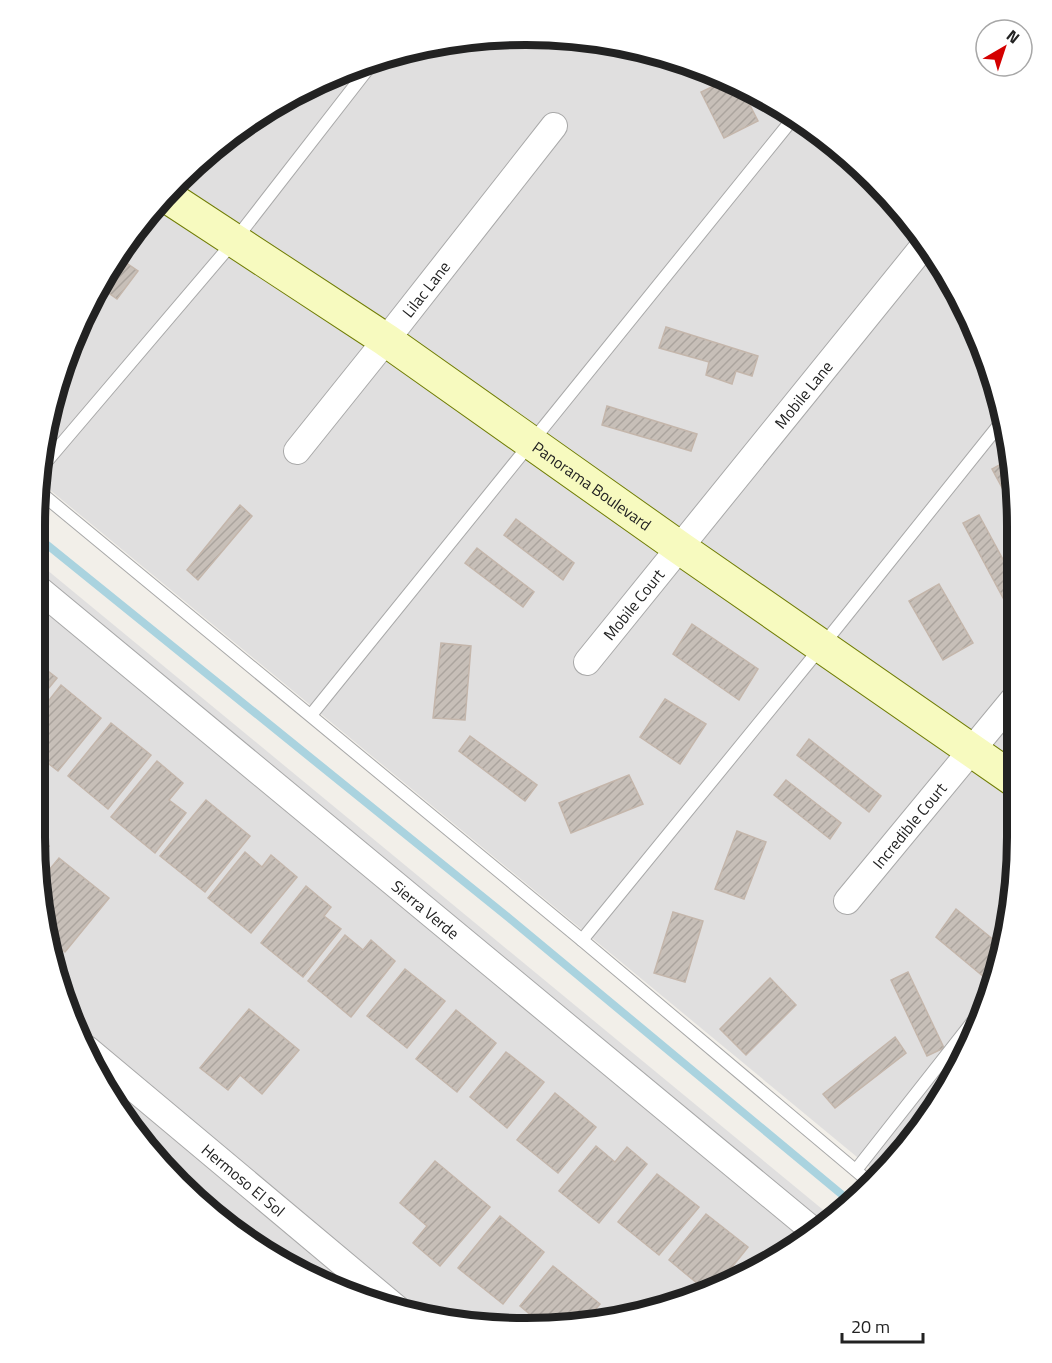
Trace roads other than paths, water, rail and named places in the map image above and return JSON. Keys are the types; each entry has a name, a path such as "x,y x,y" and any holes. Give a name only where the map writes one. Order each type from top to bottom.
{"street":[{"name":"Lilac Lane","path":"297,451 554,126"},
{"name":"Panorama Boulevard","path":"173,199 386,340 1007,775"},
{"name":"Mobile Lane","path":"680,548 920,250"},
{"name":"Mobile Court","path":"587,662 680,548"},
{"name":"Sierra Verde","path":"45,594 808,1226"},
{"name":"Incredible Court","path":"847,901 1007,707"},
{"name":"Hermoso El Sol","path":"100,1060 381,1295"}],"lane":[{"path":"50,458 235,240 364,74"},
{"path":"311,715 789,123"},
{"path":"582,940 997,428"},
{"path":"46,497 582,940 865,1178"},
{"path":"856,1170 966,1030"}],"waterway":[{"path":"45,543 509,918 845,1197"}]}
